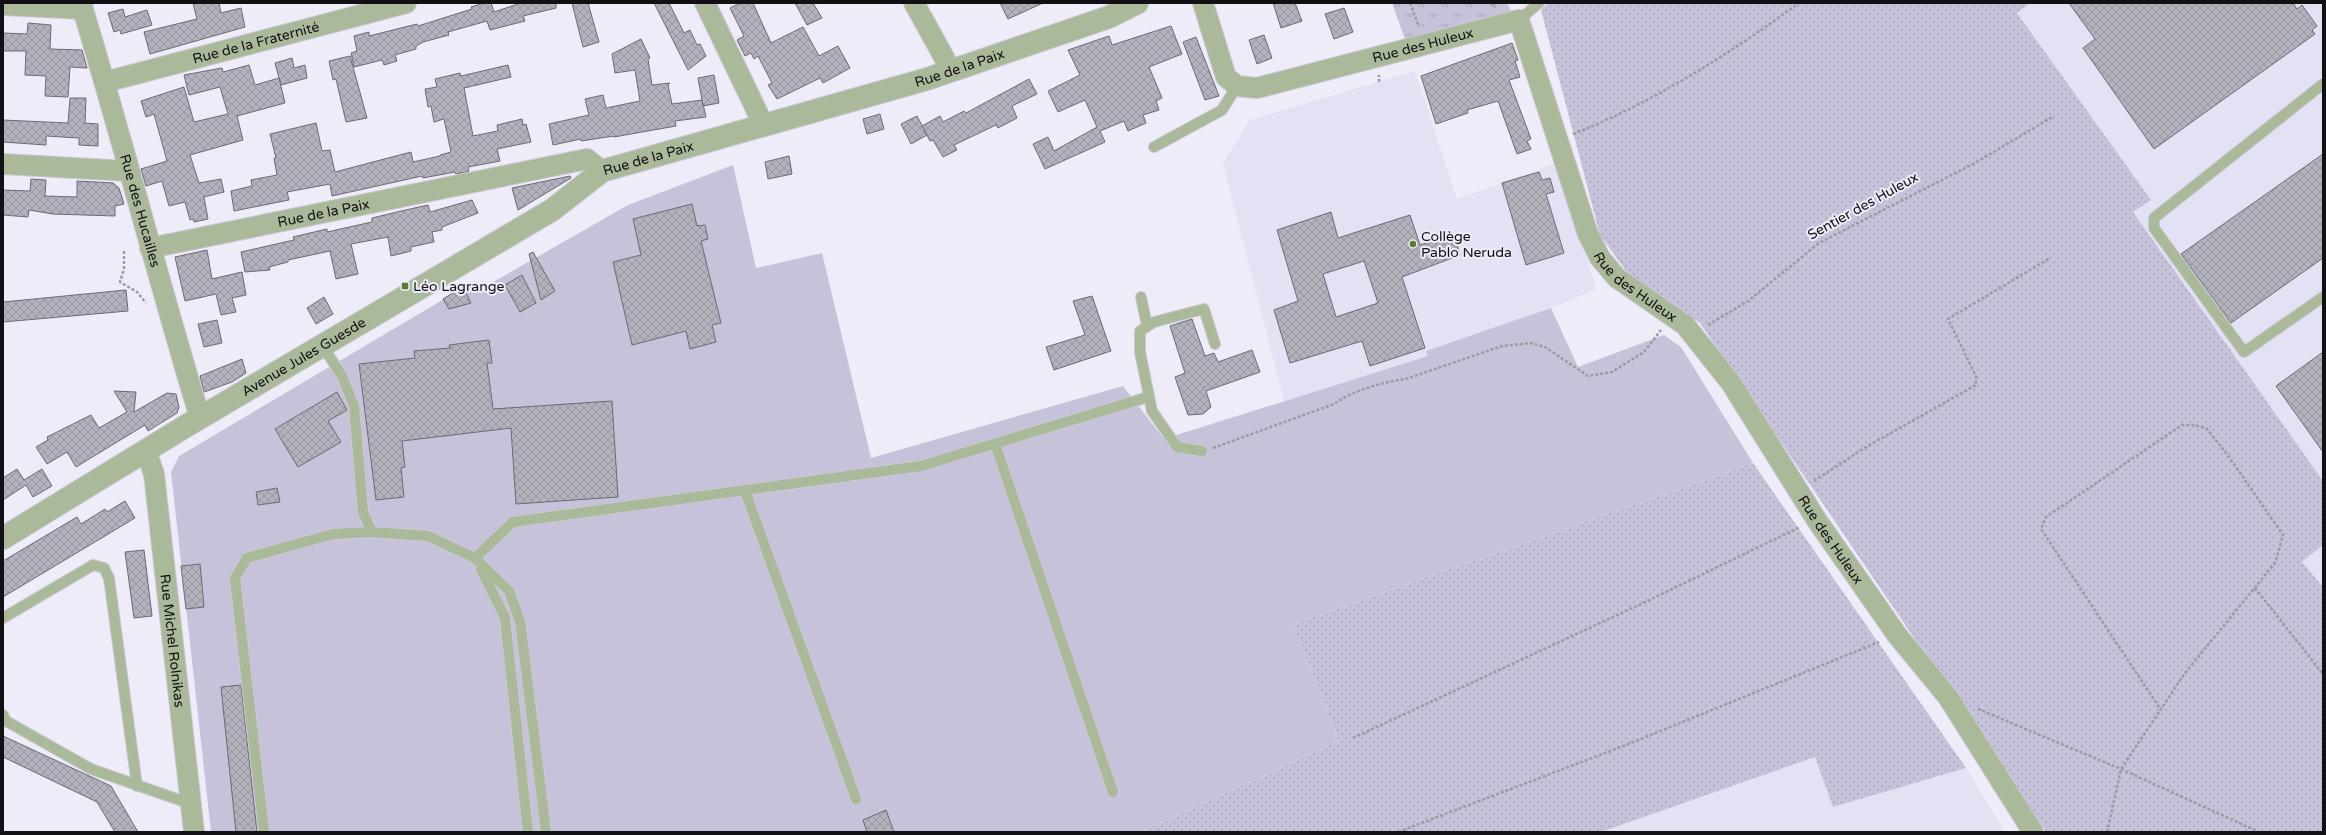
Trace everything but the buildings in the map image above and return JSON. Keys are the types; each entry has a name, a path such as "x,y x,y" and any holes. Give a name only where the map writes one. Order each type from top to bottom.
{"street":[{"name":"Rue de la Fraternité","path":"105,82 406,3"},
{"path":"705,3 764,126"},
{"name":"Rue de la Paix","path":"150,248 587,159 602,172 927,79 1109,17 1137,3"},
{"path":"1203,3 1226,77 1236,86"},
{"path":"918,4 951,70"},
{"path":"3,5 82,6"},
{"name":"Rue des Hucailles","path":"82,6 105,82 150,248 200,418"},
{"name":"Rue des Huleux","path":"1236,86 1257,88 1519,20 1588,234 1600,258 1617,278 1668,313 1693,333 1731,383 1816,519 1897,635 1948,697 2033,832"},
{"path":"3,164 128,171"},
{"name":"Avenue Jules Guesde","path":"3,538 322,345 552,210 602,172"},
{"name":"Rue Michel Rolnikas","path":"146,451 154,474 194,832"}],"lane":[{"path":"1519,20 1539,3"},
{"path":"2323,84 2154,218 2154,228 2244,352 2323,297"},
{"path":"1154,147 1222,110 1236,86"},
{"path":"1141,296 1147,326"},
{"path":"1202,451 1178,447 1152,411 1140,352 1140,331 1154,322 1204,309 1215,344"},
{"path":"322,345 342,376 354,406 363,512 372,532"},
{"path":"475,558 512,522 922,466 1148,397"},
{"path":"995,444 1113,792"},
{"path":"745,491 856,799"},
{"path":"264,832 235,578 247,558 333,534 372,532 428,536 475,558 509,591 520,621 546,832"},
{"path":"475,558 505,618 528,832"},
{"path":"3,618 93,565 104,568 109,578 137,786"},
{"path":"3,715 6,721 91,769 191,804"}],"path":[{"path":"1410,3 1425,45"},
{"path":"1558,140 1588,128 1680,80 1746,41 1799,3"},
{"name":"Sentier des Huleux","path":"1693,333 1748,301 1819,243 1975,162 2054,116"},
{"path":"124,251 124,269 120,282 137,292 158,319 170,316"},
{"path":"1798,490 1866,447 1976,385 1976,376 1948,319 2050,258"},
{"path":"1202,451 1334,404 1343,398 1391,381 1406,379 1502,346 1531,343 1545,346 1588,376 1612,372 1644,352 1660,332 1668,313"},
{"path":"2107,832 2121,769 2161,710 2186,673 2276,563 2283,535 2207,429 2195,424 2182,425 2046,517 2041,529 2161,710"},
{"path":"1353,738 1641,604 1816,519"},
{"path":"2255,588 2323,674"},
{"path":"1398,832 1626,745 1897,635"},
{"path":"1976,709 2121,769 2259,832"}],"shaded area":[{"path":"2030,3 2323,3 2323,481 2133,212 2150,201 2017,12"},
{"name":"Collège Pablo Neruda","path":"1415,71 1457,199 1557,163 1596,289 1551,308 1427,351 1429,356 1284,401 1223,163 1250,120"},
{"path":"2323,545 2323,587 2302,562"},
{"path":"1815,757 1833,807 1966,768 2005,832 1601,832"}],"green space":[{"path":"1392,3 1507,3 1513,15 1406,42"},
{"path":"1548,3 2030,3 2017,13 2151,200 2133,212 2323,481 2323,545 2302,562 2323,587 2323,832 2046,832 1700,323 1629,275 1600,235 1541,10"},
{"path":"733,165 756,268 822,253 871,458 1123,386 1164,439 1428,356 1426,351 1551,308 1578,367 1664,335 1681,347 1753,463 1293,624 1339,741 1140,832 211,832 171,472 179,456 468,285 474,293 628,205"},
{"path":"1753,463 1966,768 1833,807 1815,757 1601,832 1140,832 1339,741 1293,624"}],"place":[{"name":"Collège Pablo Neruda","path":"1413,244"},
{"name":"Léo Lagrange","path":"405,286"}]}
